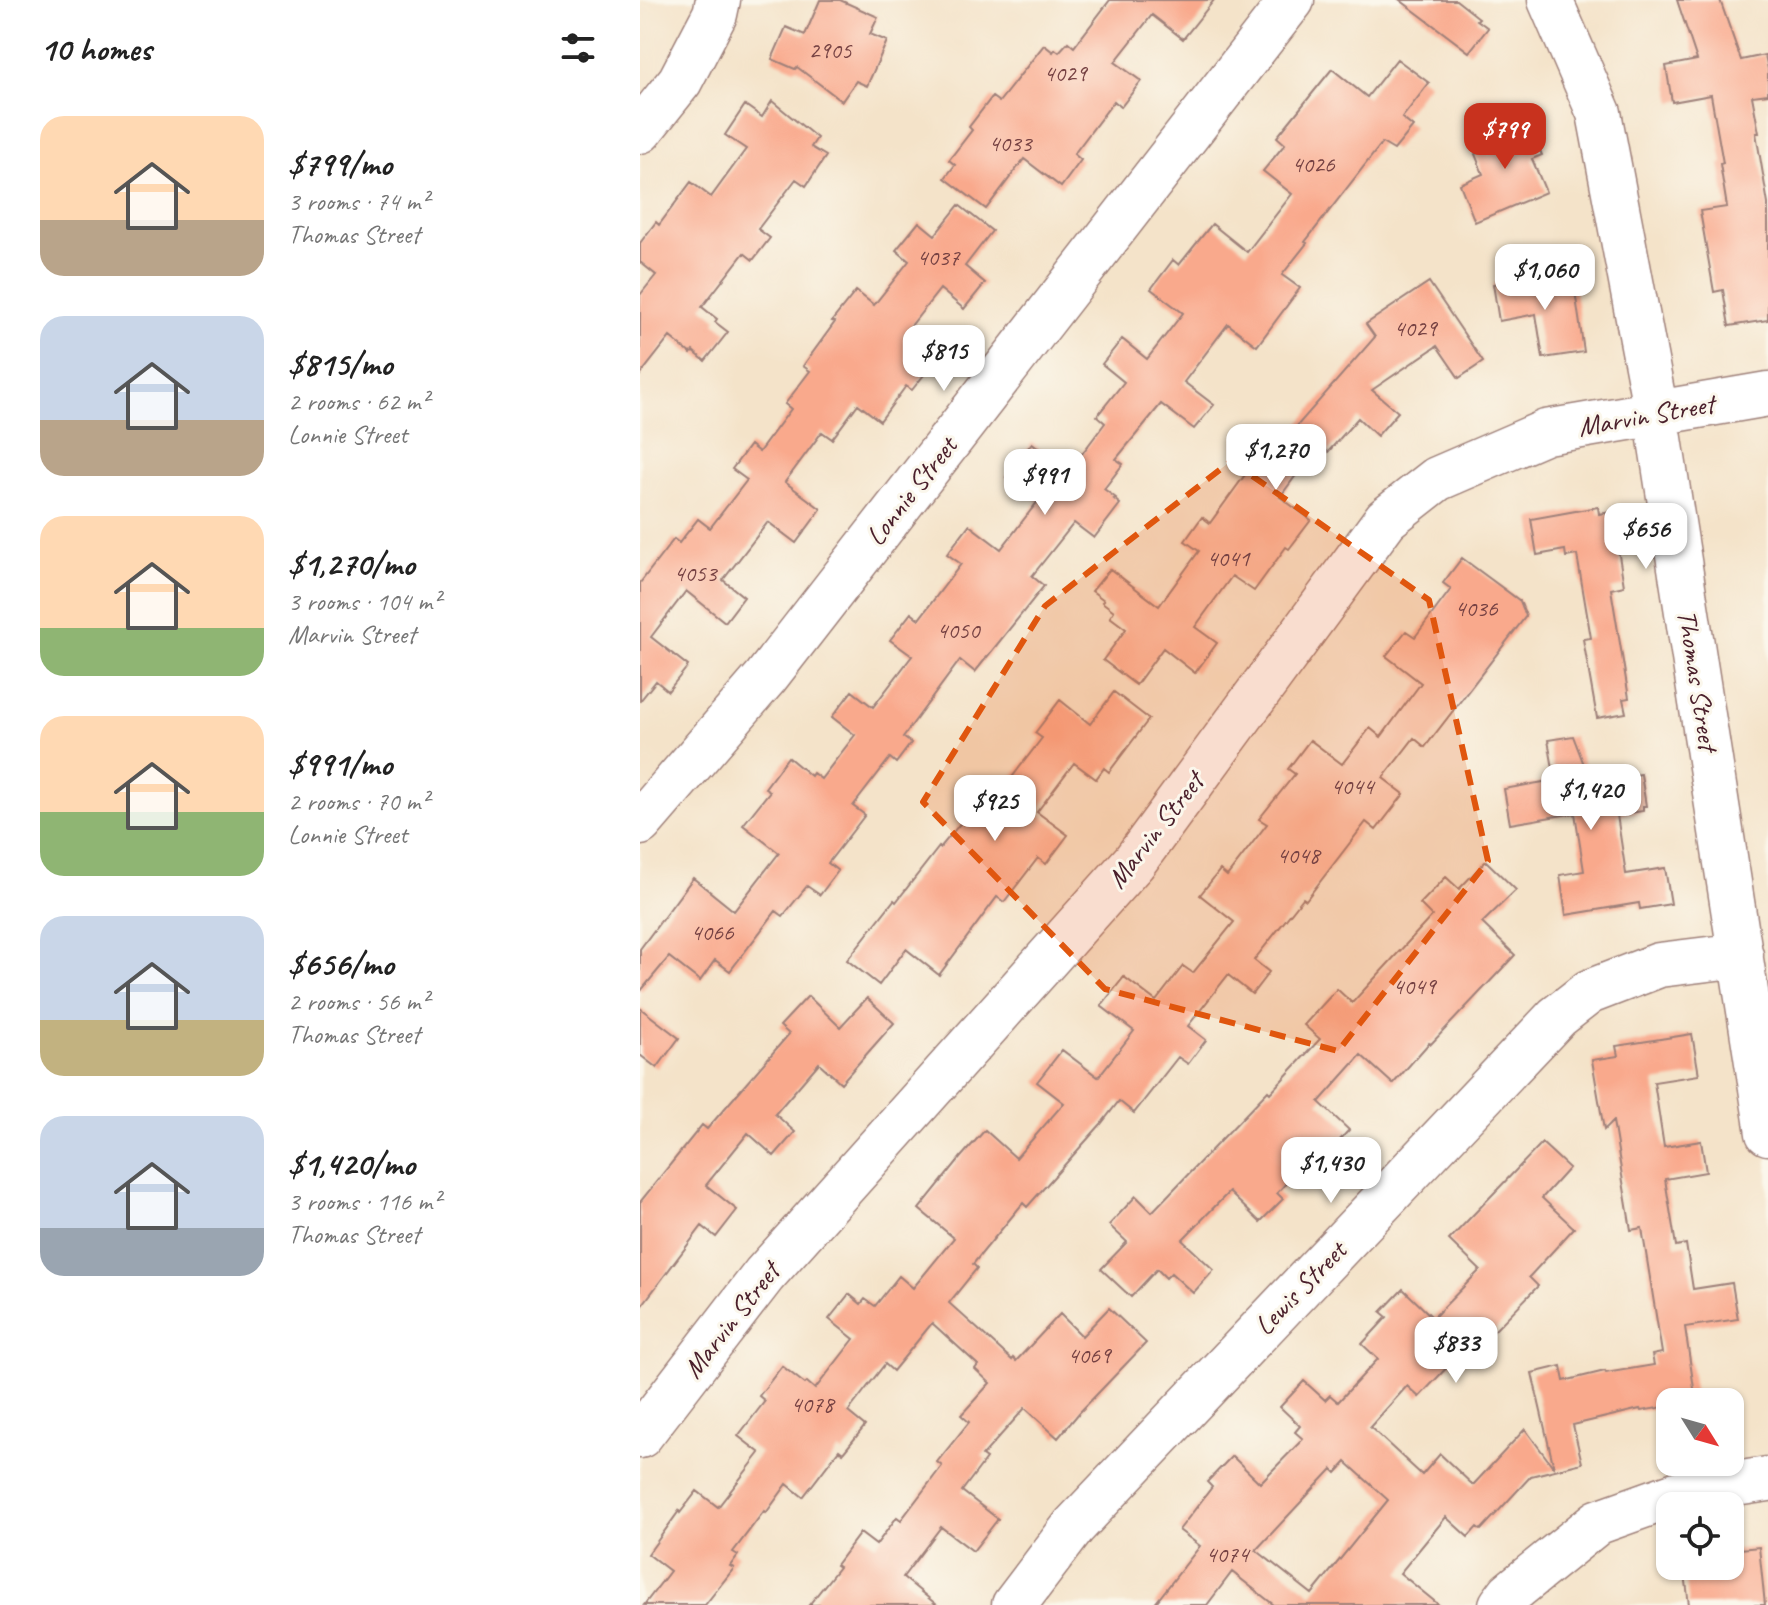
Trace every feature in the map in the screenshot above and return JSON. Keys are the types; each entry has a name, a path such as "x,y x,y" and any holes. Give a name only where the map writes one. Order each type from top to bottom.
{"street":[{"path":"640,131 680,81 715,14 718,0"},
{"name":"Lonnie Street","path":"640,823 766,677 1292,0"},
{"name":"Thomas Street","path":"1550,0 1599,113 1656,413 1768,1133"},
{"name":"Marvin Street","path":"640,1436 764,1275 1134,862 1386,519 1437,479 1546,432 1768,394"},
{"name":"Lewis Street","path":"1014,1605 1074,1526 1557,1017 1589,992 1659,965 1741,955"},
{"path":"1501,1605 1510,1593 1598,1522 1682,1492 1768,1479"}],"highlighted area":[{"path":"1231,461 1429,600 1488,861 1338,1051 1105,989 923,802 1045,606"}],"building":[{"path":"820,0 840,0 878,17 870,34 887,41 867,86 856,81 842,101 797,67 795,69 772,59 786,27 805,35"},
{"path":"1110,0 1214,0 1183,39 1152,15 1115,62 1141,81 1121,107 1114,101 1074,154 1081,160 1061,187 1024,159 986,209 945,178 955,165 949,160 992,97 999,102 1044,45 1053,52 1055,49 1059,52 1068,42 1074,47"},
{"path":"1400,0 1456,0 1488,28 1469,52"},
{"path":"1677,0 1720,0 1741,60 1765,55 1768,94 1752,96 1768,204 1768,320 1729,326 1723,290 1714,292 1700,211 1727,207 1720,164 1723,163 1711,95 1672,102 1666,66 1697,60"},
{"path":"1397,59 1429,83 1402,118 1413,127 1394,150 1382,143 1305,242 1282,275 1300,288 1257,346 1228,324 1184,382 1214,405 1194,429 1161,404 1116,459 1123,464 1104,489 1120,504 1094,538 1074,523 1032,576 1044,586 975,672 960,660 903,737 911,743 896,763 890,758 853,806 865,815 828,863 838,871 820,895 807,886 783,916 776,911 730,971 715,960 700,981 669,957 640,992 640,949 693,878 734,911 779,853 743,825 770,791 765,788 788,757 811,776 813,773 821,779 855,735 832,717 852,691 873,707 912,656 890,640 911,613 919,619 961,564 947,554 969,525 1001,549 1038,501 1006,477 1032,443 1069,471 1105,423 1097,416 1124,382 1102,364 1122,339 1147,359 1183,313 1151,289 1173,260 1179,265 1212,224 1247,252 1292,194 1263,171 1285,144 1277,137 1332,69 1367,97"},
{"path":"772,101 817,138 811,147 826,156 806,186 796,179 758,229 770,238 753,260 744,253 702,307 728,332 705,361 670,337 640,375 640,295 656,275 640,262 640,243 656,222 659,225 691,182 711,197 746,149 725,135 745,105 762,117"},
{"path":"1518,112 1523,126 1529,124 1542,155 1532,159 1546,192 1475,222 1460,184 1483,174 1475,154 1497,145 1495,140 1498,139 1491,124"},
{"path":"959,205 992,231 965,266 985,283 964,309 940,289 903,336 935,361 912,390 906,386 880,421 858,404 832,439 822,432 785,482 821,509 796,543 768,522 723,580 744,597 725,622 686,591 651,637 688,666 668,691 656,681 640,701 640,583 674,539 679,543 698,519 710,528 747,480 732,469 750,445 759,452 791,409 785,404 810,371 803,366 856,291 874,305 909,261 896,250 919,222 935,235"},
{"path":"1573,277 1584,352 1543,358 1536,314 1499,321 1493,284 1523,278 1524,284"},
{"path":"1429,282 1483,362 1459,378 1437,346 1372,390 1398,412 1377,436 1358,418 1328,452 1319,444 1280,497 1311,520 1289,549 1286,547 1254,591 1232,576 1195,627 1217,643 1195,673 1163,648 1136,685 1103,660 1126,629 1110,617 1114,611 1092,591 1110,569 1159,606 1199,551 1185,541 1202,517 1210,523 1274,435 1283,442 1375,337 1366,324"},
{"path":"1598,507 1599,514 1612,512 1624,586 1611,589 1629,698 1623,699 1626,713 1597,718 1583,639 1591,638 1577,555 1566,557 1565,550 1537,555 1531,519"},
{"path":"1462,558 1520,601 1526,616 1425,747 1414,738 1383,778 1404,794 1376,830 1366,822 1306,900 1303,898 1254,960 1269,972 1252,994 1228,975 1188,1026 1206,1040 1188,1064 1178,1057 1134,1113 1119,1101 1027,1207 1023,1203 973,1264 977,1268 949,1303 1016,1361 1060,1314 1082,1336 1109,1308 1146,1343 1058,1438 1025,1408 982,1456 986,1459 962,1491 998,1519 973,1551 941,1527 903,1577 937,1605 809,1605 839,1567 836,1565 860,1533 876,1545 897,1517 901,1520 942,1466 937,1462 969,1422 961,1415 990,1383 975,1369 978,1365 932,1323 893,1371 885,1364 848,1412 865,1426 843,1453 839,1450 803,1497 787,1484 766,1513 764,1511 733,1552 738,1555 730,1566 734,1568 705,1605 644,1605 670,1571 648,1554 679,1511 697,1491 718,1507 760,1453 738,1436 765,1401 759,1396 782,1366 815,1389 854,1339 829,1319 849,1294 861,1304 865,1299 875,1306 899,1276 913,1288 954,1238 919,1209 961,1157 985,1130 1016,1158 1064,1103 1037,1082 1062,1050 1098,1077 1134,1031 1101,1006 1124,977 1156,1001 1183,966 1193,973 1234,922 1200,895 1220,870 1227,876 1267,824 1259,819 1295,774 1288,769 1310,740 1342,764 1370,728 1381,737 1421,683 1386,656 1406,631 1415,637 1451,589 1443,583"},
{"path":"1114,692 1149,719 1109,772 1104,768 1096,779 1074,763 1037,812 1068,835 1046,864 1038,858 1004,902 997,897 939,975 906,949 879,985 847,960 992,781 1003,789 1042,738 1035,733 1060,700 1090,724"},
{"path":"1573,736 1595,793 1609,789 1608,780 1641,774 1646,806 1643,806 1643,811 1617,815 1626,874 1665,868 1671,904 1640,909 1639,903 1566,915 1560,875 1584,871 1575,813 1510,824 1504,789 1555,780 1548,740"},
{"path":"1486,861 1516,890 1482,923 1515,955 1393,1084 1361,1055 1319,1102 1349,1130 1327,1154 1320,1147 1277,1193 1283,1199 1260,1222 1229,1192 1182,1240 1214,1270 1193,1293 1171,1273 1166,1278 1157,1269 1131,1297 1101,1269 1127,1242 1109,1225 1136,1196 1152,1212 1320,1039 1304,1025 1337,989 1352,1003 1432,916 1420,904 1446,877 1459,889"},
{"path":"808,996 840,1027 867,998 894,1023 841,1083 819,1063 775,1114 795,1132 774,1156 748,1133 706,1185 737,1210 716,1237 702,1226 640,1308 640,1202 702,1125 707,1129 789,1034 780,1026"},
{"path":"640,1008 679,1038 657,1068 640,1055"},
{"path":"1692,1034 1699,1075 1654,1082 1664,1147 1701,1141 1706,1172 1665,1179 1676,1246 1686,1244 1693,1289 1732,1283 1738,1319 1685,1327 1694,1388 1656,1388 1656,1408 1640,1409 1573,1425 1582,1463 1531,1476 1481,1530 1477,1527 1468,1537 1446,1517 1400,1573 1439,1605 1274,1605 1232,1572 1207,1605 1154,1605 1200,1546 1179,1530 1212,1487 1207,1482 1232,1456 1260,1483 1303,1439 1295,1432 1300,1426 1280,1407 1304,1381 1325,1400 1330,1395 1338,1402 1378,1359 1362,1344 1387,1317 1381,1312 1403,1289 1433,1318 1480,1270 1449,1240 1542,1143 1569,1168 1542,1198 1574,1228 1529,1277 1538,1286 1457,1369 1452,1362 1419,1397 1407,1386 1370,1427 1422,1475 1440,1454 1473,1485 1525,1429 1554,1468 1532,1373 1561,1366 1564,1381 1605,1371 1654,1365 1652,1355 1662,1353 1642,1228 1631,1230 1613,1121 1604,1130 1592,1060 1618,1056 1616,1046","holes":["1346,1462 1388,1500 1312,1594 1256,1550 1332,1469 1336,1473"]},
{"path":"1759,1547 1765,1605 1689,1605 1686,1580 1744,1580 1744,1549"}]}
